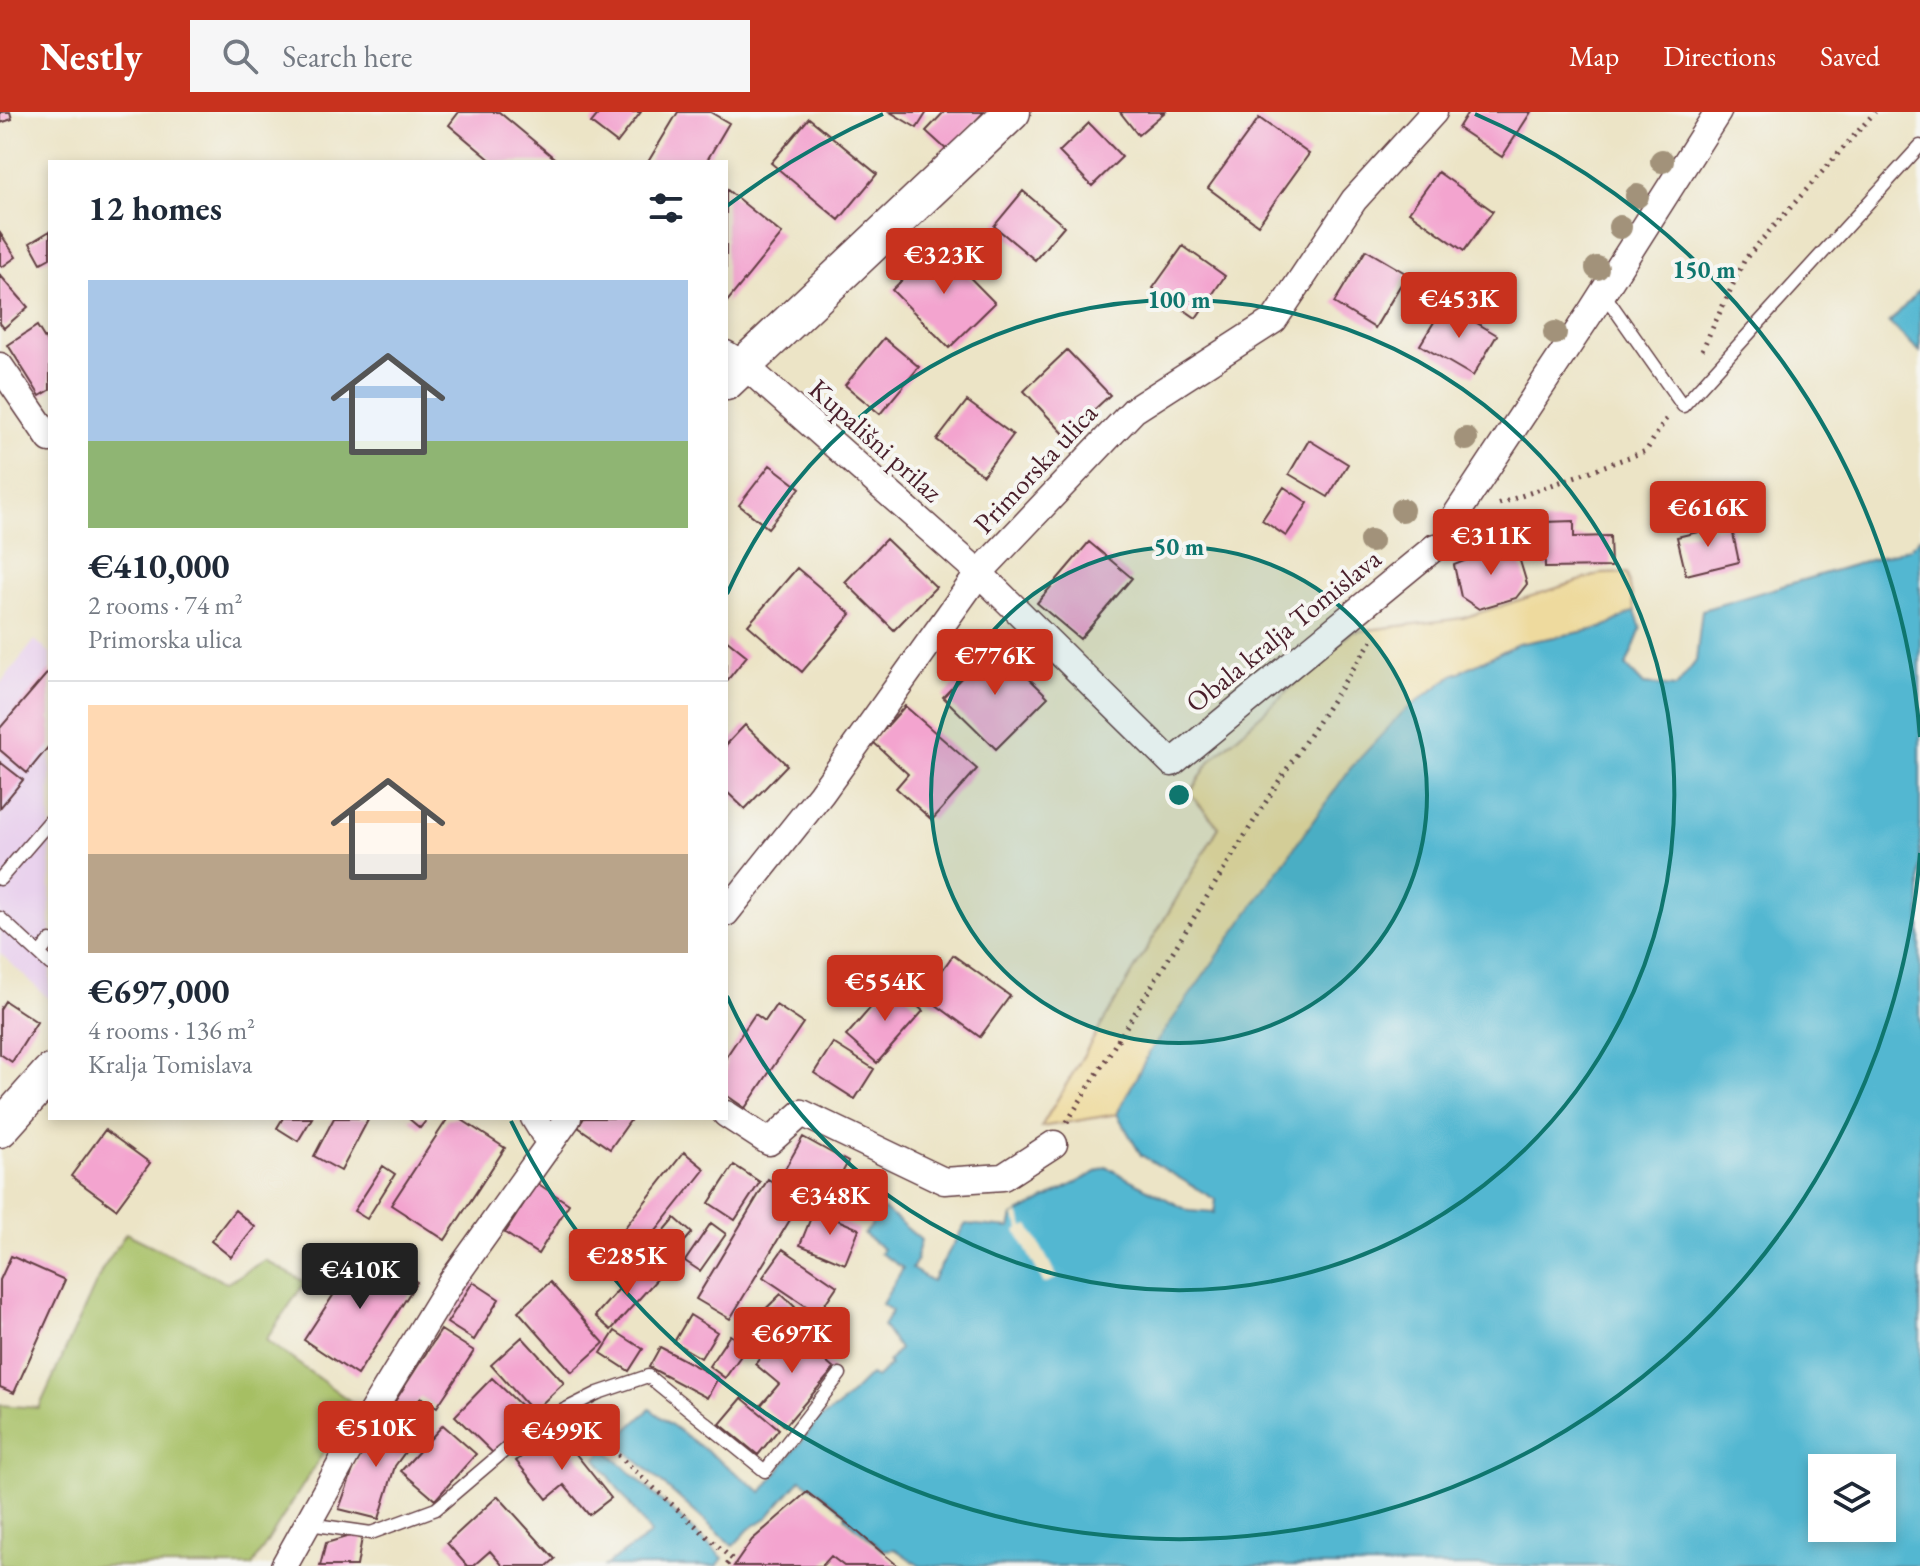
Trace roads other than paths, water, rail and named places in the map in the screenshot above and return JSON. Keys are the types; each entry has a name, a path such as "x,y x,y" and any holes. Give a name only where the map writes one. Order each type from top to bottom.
{"main road":[{"path":"732,367 1012,112"},
{"path":"0,1129 48,1075"}],"street":[{"name":"Primorska ulica","path":"728,910 821,794 979,573 1134,410 1274,320 1354,200 1434,112"},
{"path":"1452,521 1718,112"},
{"path":"0,366 48,436"},
{"name":"Kupališni prilaz","path":"732,367 979,573 1172,763"},
{"name":"Obala kralja Tomislava","path":"1172,763 1435,547"},
{"path":"728,1115 769,1142 802,1113 944,1181 1003,1177 1054,1144"},
{"path":"535,1120 550,1144"},
{"path":"284,1566 348,1451 451,1282 567,1120"}],"lane":[{"path":"1603,293 1683,406 1920,146"},
{"path":"0,879 48,823"},
{"path":"0,918 48,962"},
{"path":"39,954 48,943"},
{"path":"309,1524 371,1533 436,1509 536,1424 598,1393 648,1376 765,1471 840,1374"}],"water":[{"path":"1920,289 1920,352 1889,323"},
{"path":"1920,538 1920,1566 920,1566 895,1549 883,1550 845,1518 846,1514 801,1479 768,1517 749,1529 733,1546 615,1441 650,1409 762,1492 818,1420 838,1407 870,1375 876,1378 890,1365 888,1362 899,1349 883,1326 892,1311 882,1304 903,1268 880,1253 883,1249 864,1234 884,1209 921,1240 912,1269 932,1281 965,1224 1010,1228 1013,1216 1106,1167 1189,1211 1214,1213 1216,1200 1141,1155 1117,1114 1149,1053 1350,769 1402,713 1453,675 1518,644 1602,628 1635,611 1641,629 1626,666 1643,684 1676,687 1696,661 1702,610 1910,548"},
{"path":"605,1449 723,1558 717,1566 605,1566 651,1534 596,1458"}]}
